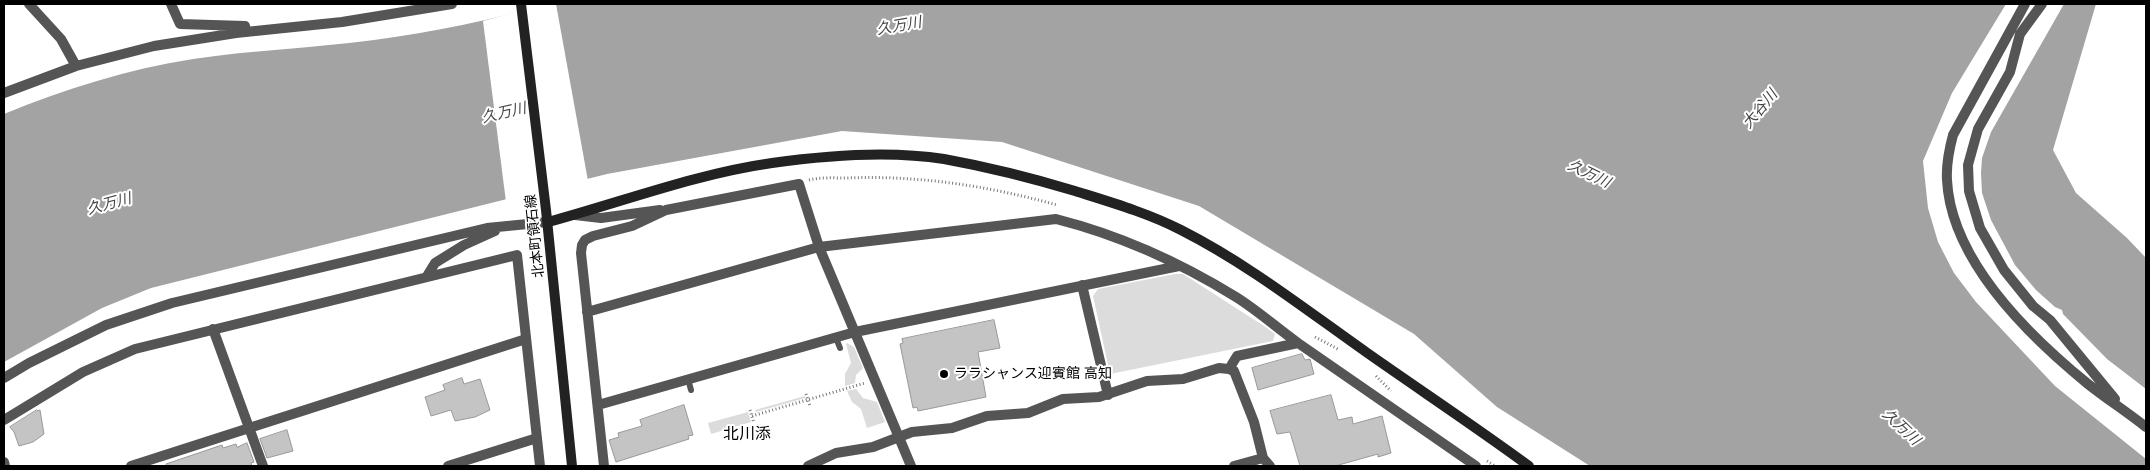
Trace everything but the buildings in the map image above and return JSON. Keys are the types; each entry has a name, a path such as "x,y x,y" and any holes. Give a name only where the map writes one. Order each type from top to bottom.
{"street":[{"path":"29,4 61,39 75,64"},
{"path":"4,93 75,64 154,46 247,32 342,22 452,4"},
{"name":"北本町領石線","path":"521,4 548,222 572,466"},
{"path":"2025,4 1953,135 1947,166 1950,198 1956,223 1967,249 1996,292 2057,356 2089,385 2146,427"},
{"path":"2042,4 2020,34 2010,72 1978,129 1968,165 1969,191 1980,228 2004,270 2033,306 2050,320 2098,376 2121,407"},
{"path":"172,7 180,24 245,26 247,32"},
{"path":"4,378 29,363 106,325 172,303 486,228 503,228 548,222 722,172 771,163 816,158 884,154 942,159 1028,177 1105,200 1179,229 1272,283 1364,351 1529,466"},
{"path":"575,215 601,218 666,210 799,184 819,247 911,466"},
{"path":"604,466 581,253 582,245 593,236 632,226 666,210"},
{"path":"587,312 819,247 1056,219 1088,227 1179,266 1236,297 1471,466"},
{"path":"427,276 435,263 464,245 503,228"},
{"path":"4,420 59,386 103,362 135,349 518,254 540,466"},
{"path":"598,405 689,385 855,332 1179,266"},
{"path":"1082,285 1108,395"},
{"path":"213,329 263,466"},
{"path":"131,466 526,339"},
{"path":"1229,368 1237,356 1298,343"},
{"path":"808,466 836,453 873,447 912,432 952,428 987,416 1028,413 1063,399 1090,399 1108,395 1140,383 1183,379 1212,370 1229,368 1234,371 1267,462 1234,466"},
{"path":"448,466 538,438"},
{"path":"4,462 5,466"}],"lane":[{"path":"836,338 840,348"}],"path":[{"path":"752,416 875,380"},
{"path":"806,394 810,406"},
{"path":"750,410 754,423"}],"shaded area":[{"path":"1183,274 1264,326 1275,334 1273,341 1110,374 1093,296 1098,289"},
{"path":"847,343 854,347 863,368 856,375 855,383 845,386 845,374 851,363"},
{"path":"856,389 863,398 877,402 885,422 867,428 861,409 852,402 847,391"},
{"path":"805,396 805,398 756,412 755,410"},
{"path":"748,412 751,422 711,434 708,423"}],"water":[{"path":"549,4 2006,4 1952,93 1923,161 1928,208 1938,242 1954,273 1976,302 2055,386 2146,459 2146,466 1590,466 1497,407 1414,334 1199,206 1002,142 842,131 607,174 151,288 102,308 4,362 4,114 50,96 97,81 169,63 216,56 396,37 462,25"},
{"path":"2064,4 2096,4 2053,150 2076,193 2127,238 2146,258 2146,389 2107,359 2063,314 2062,310 2055,307 2036,290 2015,265 1991,220 1982,193 1982,158 1991,132"}],"pier":[{"path":"546,4 556,4 588,181 506,202 483,21"}],"place":[{"name":"ララシャンス迎賓館 高知","path":"944,374"}],"district":[{"name":"北川添","path":"747,434"}],"water label":[{"name":"久万川","path":"899,26"},
{"name":"大谷川","path":"1760,109"},
{"name":"久万川","path":"504,113"},
{"name":"久万川","path":"1589,174"},
{"name":"久万川","path":"109,204"},
{"name":"久万川","path":"1901,427"}]}
